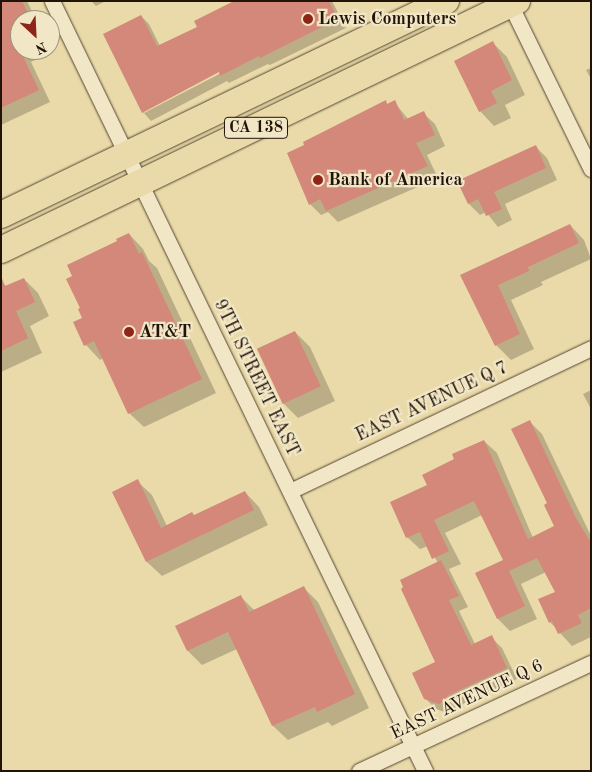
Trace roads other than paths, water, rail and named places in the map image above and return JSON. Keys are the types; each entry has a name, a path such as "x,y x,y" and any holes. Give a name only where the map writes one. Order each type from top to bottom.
{"highway":[{"name":"CA 138","path":"1,215 128,156 446,1"},
{"name":"CA 138","path":"1,250 513,3"}],"street":[{"name":"9TH STREET EAST","path":"52,1 142,183 425,771"},
{"path":"513,3 591,170"},
{"name":"EAST AVENUE Q 7","path":"290,491 591,348"},
{"name":"EAST AVENUE Q 6","path":"359,771 591,663"}],"place":[{"name":"Lewis Computers","path":"308,19"},
{"name":"Bank of America","path":"318,180"},
{"name":"AT&T","path":"129,332"}]}
